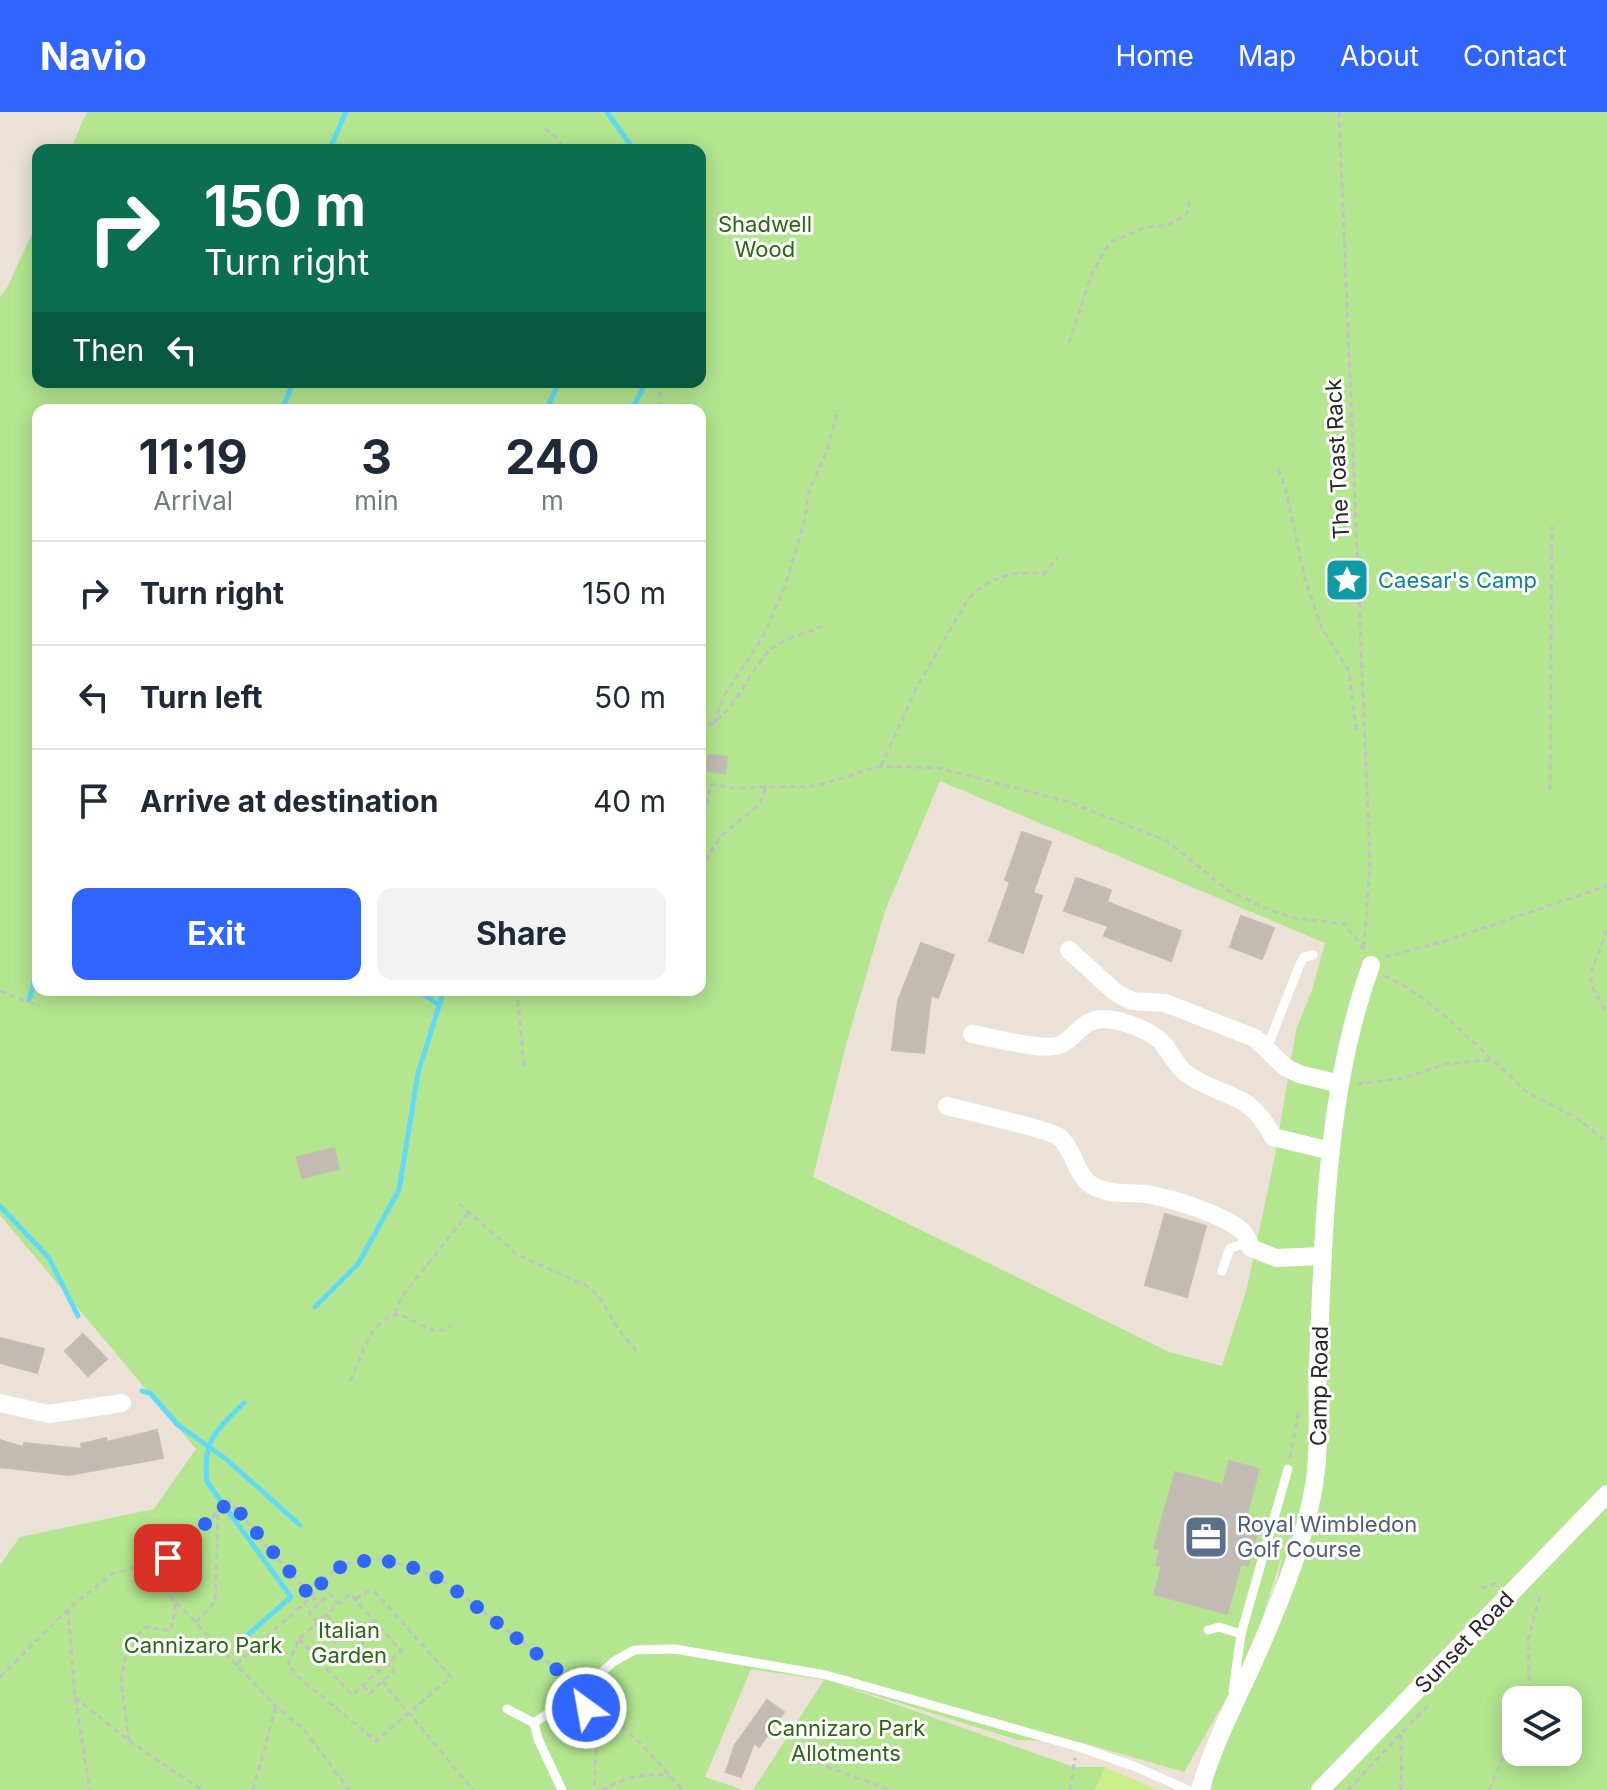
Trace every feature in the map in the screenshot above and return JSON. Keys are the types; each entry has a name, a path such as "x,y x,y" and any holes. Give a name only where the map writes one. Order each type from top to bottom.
{"street":[{"path":"1069,950 1115,992 1132,1001 1165,1003 1255,1038 1285,1067 1299,1074 1340,1084"},
{"name":"Camp Road","path":"1200,1790 1212,1750 1251,1668 1293,1564 1313,1490 1318,1450 1317,1378 1331,1151 1340,1084 1368,956"},
{"path":"972,1034 1044,1047 1061,1045 1092,1021 1106,1019 1146,1032 1164,1043 1174,1063 1190,1076 1251,1104 1273,1137 1331,1151"},
{"path":"947,1106 1057,1136 1073,1155 1078,1170 1090,1184 1113,1194 1147,1194 1230,1223 1244,1233 1251,1248 1276,1258 1323,1256"},
{"path":"0,1403 49,1414 80,1412 122,1403"},
{"name":"Sunset Road","path":"1320,1790 1607,1494"}],"lane":[{"path":"1267,1048 1300,964 1304,957 1313,955"},
{"path":"1222,1271 1230,1248 1249,1243"},
{"path":"1231,1707 1241,1634 1288,1469"},
{"path":"1208,1630 1219,1627 1241,1634"},
{"path":"534,1723 583,1690 613,1662 634,1650 675,1649 826,1675 1079,1747 1188,1790"},
{"path":"507,1709 534,1723 538,1739 562,1790"}],"path":[{"name":"The Toast Rack","path":"1339,112 1370,864 1368,956"},
{"path":"545,128 562,144"},
{"path":"1069,343 1091,276 1110,242 1186,216 1191,197"},
{"path":"714,724 724,696 764,635 786,583 805,519 808,493 826,453 838,410"},
{"path":"1278,469 1285,487 1306,583 1322,628 1349,671 1356,730"},
{"path":"1550,790 1552,526"},
{"path":"881,766 917,687 968,599 1005,574 1044,574 1058,557"},
{"path":"706,728 714,724 736,699 767,651 823,626"},
{"path":"706,783 732,788 816,786 881,766 939,768 1066,801 1167,841 1229,891 1265,908 1294,918 1345,924 1368,956 1443,1014 1527,1092 1577,1118 1607,1142"},
{"path":"706,807 711,784"},
{"path":"706,860 721,836 760,804 766,787"},
{"path":"1368,956 1382,958 1442,942 1607,886"},
{"path":"1607,930 1594,959 1591,985 1607,1013"},
{"path":"0,991 39,1006"},
{"path":"518,996 524,1067"},
{"path":"1340,1084 1384,1082 1445,1064 1490,1060"},
{"path":"459,1204 518,1255 585,1285 598,1295 619,1330 639,1354"},
{"path":"350,1381 372,1332 395,1314 401,1298 469,1212"},
{"path":"395,1314 404,1314 425,1329 436,1331 451,1326"},
{"path":"0,1677 68,1609 112,1574 168,1558 230,1501 319,1604"},
{"path":"194,1623 215,1602 218,1510"},
{"path":"237,1664 311,1597 327,1576 345,1564 377,1559 406,1565 441,1579 583,1690 644,1747 683,1790"},
{"path":"142,1567 276,1706 305,1731 349,1790"},
{"path":"299,1639 352,1695 401,1651 350,1594 299,1639 288,1664 297,1676 376,1741 451,1677 377,1594 369,1591 355,1599"},
{"path":"318,1623 309,1613 330,1594 339,1604"},
{"path":"1528,1686 1528,1640 1540,1595"},
{"path":"129,1741 121,1681 127,1648 145,1627 171,1631 176,1603"},
{"path":"68,1609 75,1697 90,1790"},
{"path":"327,1615 340,1630"},
{"path":"360,1632 374,1621"},
{"path":"347,1627 360,1632 363,1639 358,1652 344,1654 337,1650 336,1635 340,1630 347,1627"},
{"path":"322,1663 337,1650"},
{"path":"363,1685 370,1693 394,1671 387,1663"},
{"path":"382,1681 473,1790"},
{"path":"583,1690 596,1751 594,1790"},
{"path":"75,1697 129,1741 202,1790"},
{"path":"253,1790 276,1706"},
{"path":"1401,1735 1401,1790"},
{"path":"1070,1790 1079,1747"},
{"path":"798,1756 890,1790"},
{"path":"1489,1790 1502,1760"},
{"path":"601,1790 632,1775 648,1773 670,1776"}],"green space":[{"name":"Royal Wimbledon Golf Course","path":"87,112 1607,112 1607,1790 1211,1790 1217,1759 1277,1582 1282,1556 1259,1629 1238,1678 1184,1772 1080,1742 1018,1740 832,1682 1074,1767 1105,1767 1095,1790 753,1790 824,1680 751,1669 705,1777 743,1790 0,1790 0,1565 20,1537 154,1509 196,1449 0,1215 0,297 32,233 32,388 706,388 706,144 73,144","holes":["940,781 1325,943 1312,990 1296,1030 1274,1161 1247,1288 1222,1366 1169,1352 813,1177 846,1045 885,911"]},
{"path":"1105,1767 1159,1790 1095,1790"}],"building":[{"path":"709,755 727,757 725,774 706,770"},
{"path":"1022,832 1051,842 1033,893 1042,896 1023,953 989,941 1010,882 1005,880"},
{"path":"1076,878 1111,890 1107,902 1181,931 1171,961 1104,936 1108,926 1064,911"},
{"path":"1241,916 1274,928 1262,959 1230,947"},
{"path":"921,943 954,955 938,998 931,995 924,1053 892,1050 898,1001"},
{"path":"334,1148 339,1169 302,1178 297,1157"},
{"path":"1165,1214 1206,1226 1187,1297 1145,1285"},
{"path":"83,1334 107,1359 88,1376 65,1351"},
{"path":"0,1338 44,1349 37,1373 0,1363"},
{"path":"157,1430 163,1458 69,1475 0,1467 0,1440 23,1447 24,1443 82,1449 81,1444 106,1438 107,1442"},
{"name":"Royal Wimbledon Golf Course","path":"1229,1461 1259,1469 1245,1522 1259,1526 1248,1566 1241,1564 1227,1614 1154,1594 1162,1566 1156,1565 1160,1550 1154,1548 1175,1472 1223,1485"},
{"path":"767,1700 784,1712 759,1747 754,1743 741,1777 726,1772 735,1745"}],"waterway":[{"path":"332,144 346,112"},
{"path":"607,112 630,144"},
{"path":"284,404 291,388"},
{"path":"549,404 556,388"},
{"path":"635,404 643,388"},
{"path":"29,1000 32,989"},
{"path":"426,996 439,1005"},
{"path":"315,1307 358,1264 399,1190 418,1073 442,996"},
{"path":"0,1206 49,1258 78,1316"},
{"path":"142,1391 150,1393 178,1425 226,1459 300,1525"},
{"path":"237,1644 291,1597 207,1482 207,1456 213,1437 244,1403"}],"place":[{"name":"Caesar's Camp","path":"1347,580"},
{"name":"Royal Wimbledon Golf Course","path":"1206,1537"}],"route":[{"path":"168,1558 230,1501 311,1597 327,1576 345,1564 377,1559 406,1565 441,1579 583,1690 586,1708"}],"park label":[{"name":"Shadwell Wood","path":"765,236"},
{"name":"Italian Garden","path":"349,1642"},
{"name":"Cannizaro Park","path":"203,1645"},
{"name":"Cannizaro Park Allotments","path":"846,1740"}]}
